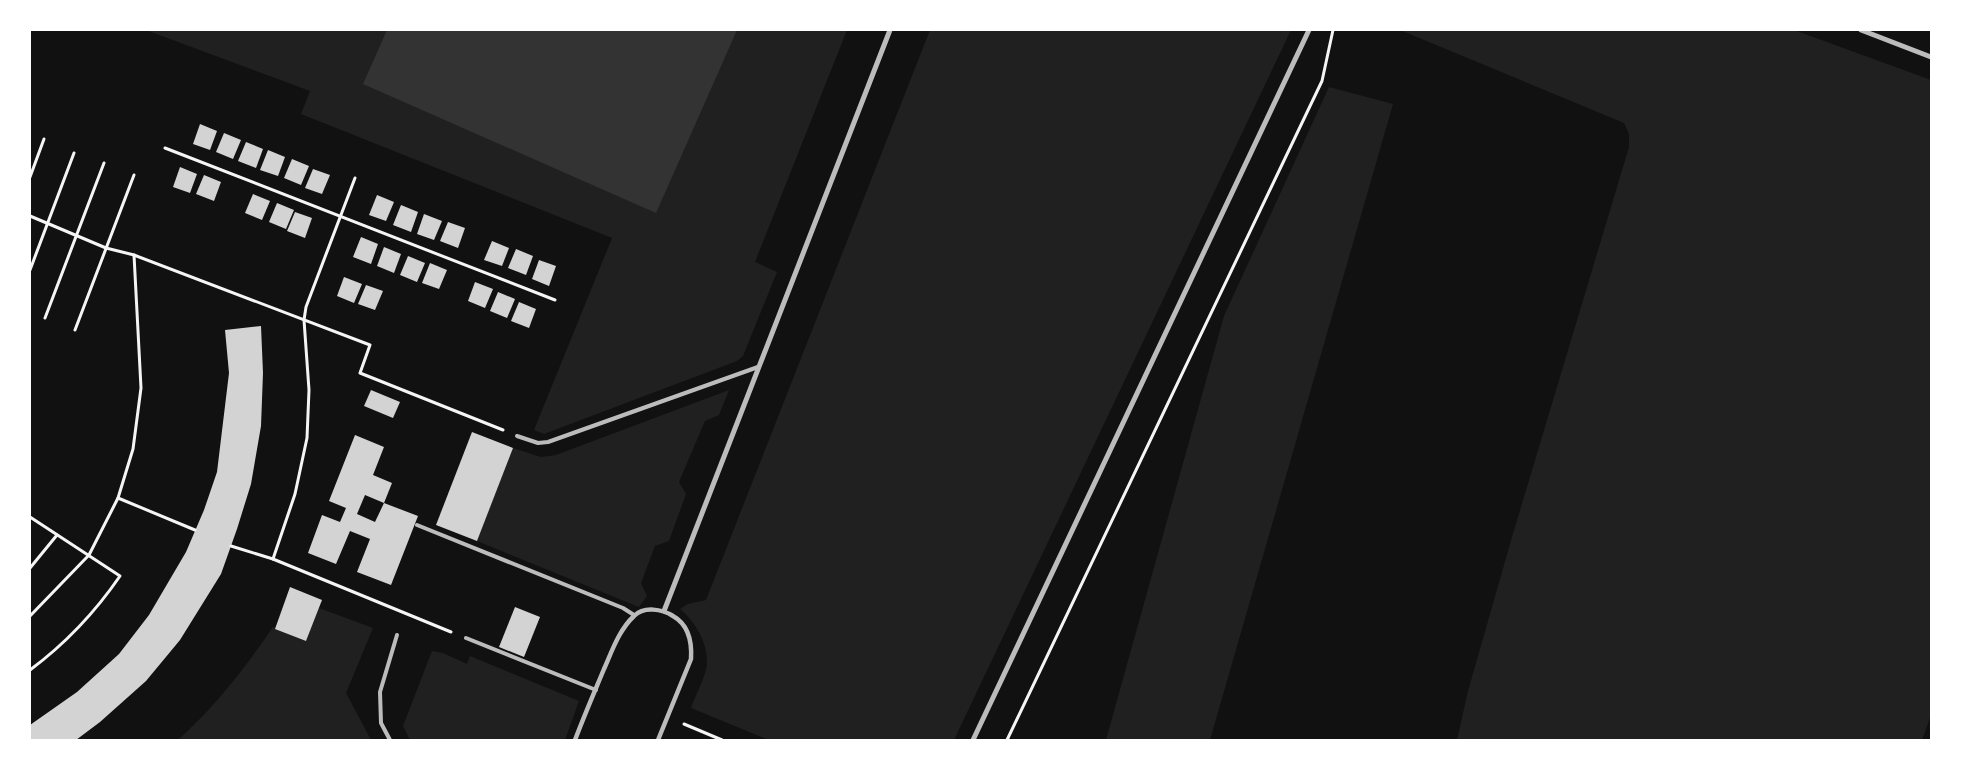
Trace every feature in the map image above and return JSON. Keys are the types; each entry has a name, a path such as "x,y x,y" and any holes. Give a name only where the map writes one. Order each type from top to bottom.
{"street":[{"path":"664,611 890,30"},
{"path":"973,740 1309,30"},
{"path":"1861,30 1931,57"},
{"path":"574,740 620,633 634,615 643,611 664,611 674,616 683,625 689,635 692,647 690,659 658,740"}],"lane":[{"path":"517,436 538,443 571,436 758,367"},
{"path":"416,525 623,608 634,615"},
{"path":"390,740 381,723 380,692 397,635"},
{"path":"466,638 596,690"}],"path":[{"path":"1007,740 1322,81 1333,30"},
{"path":"30,178 44,139"},
{"path":"165,148 555,300"},
{"path":"30,270 74,153"},
{"path":"45,318 104,163"},
{"path":"75,330 134,174"},
{"path":"272,559 295,494 306,438 310,390 304,320 306,307 355,178"},
{"path":"30,216 106,248 134,255 370,345 360,373 517,436"},
{"path":"30,616 89,555 118,498 133,449 141,388 134,255"},
{"path":"118,498 195,530"},
{"path":"30,517 120,576 107,595 72,634 30,670"},
{"path":"30,568 57,535"},
{"path":"231,546 272,559 466,638"},
{"path":"667,718 722,740"}],"shaded area":[{"path":"146,30 847,30 755,262 777,272 743,356 737,361 544,434 534,430 612,238 301,114 310,91"},
{"path":"387,30 737,30 656,213 363,84"},
{"path":"930,30 1291,30 954,740 769,740 691,708 705,674 707,656 703,641 695,626 680,609 688,604 706,600"},
{"path":"1400,30 1794,30 1931,80 1931,715 1922,740 1457,740 1468,691 1512,537 1629,147 1629,134 1624,123"},
{"path":"1329,87 1393,104 1210,740 1106,740 1224,316"},
{"path":"729,390 719,415 705,421 679,482 686,494 669,541 655,546 641,583 647,596 639,607 477,541 513,448 541,457 556,455"},
{"path":"319,608 373,628 346,693 371,740 178,740 229,686 273,627 306,641"},
{"path":"432,651 443,653 467,664 470,656 579,701 565,740 410,740 403,726"}],"building":[{"path":"200,124 217,131 210,150 193,144"},
{"path":"224,133 241,140 233,159 216,152"},
{"path":"246,142 263,149 256,168 238,161"},
{"path":"268,150 285,157 278,176 260,170"},
{"path":"292,159 309,166 301,185 284,178"},
{"path":"180,167 197,174 190,193 173,187"},
{"path":"313,169 330,175 322,194 305,188"},
{"path":"204,175 221,182 214,201 196,194"},
{"path":"253,194 270,201 262,220 245,213"},
{"path":"377,195 394,202 386,221 369,215"},
{"path":"277,203 294,210 286,229 269,222"},
{"path":"401,205 418,212 411,232 393,225"},
{"path":"295,212 312,218 305,238 287,231"},
{"path":"424,214 442,221 434,240 417,234"},
{"path":"448,222 465,228 458,248 440,241"},
{"path":"361,237 378,244 371,264 353,257"},
{"path":"492,241 509,248 502,266 484,260"},
{"path":"384,247 401,254 394,273 377,266"},
{"path":"516,249 533,256 526,275 508,268"},
{"path":"408,256 425,263 417,282 400,275"},
{"path":"539,260 556,266 549,286 532,279"},
{"path":"430,263 447,270 439,289 422,283"},
{"path":"344,277 362,284 354,303 337,296"},
{"path":"475,282 493,289 485,308 468,301"},
{"path":"366,285 383,291 375,310 358,304"},
{"path":"498,292 515,299 507,318 490,311"},
{"path":"519,302 536,309 529,328 511,321"},
{"path":"261,326 263,373 261,426 251,484 221,574 180,640 146,681 100,722 76,740 30,740 30,725 77,692 119,654 149,615 186,552 204,510 217,472 229,373 225,330"},
{"path":"371,390 400,402 393,418 364,406"},
{"path":"472,432 513,448 477,541 436,525"},
{"path":"355,435 384,447 373,475 392,483 384,503 418,516 391,585 357,572 370,539 350,531 336,564 308,553 322,515 340,522 346,508 329,501","holes":["365,495 384,503 375,522 357,514"]},
{"path":"290,587 322,600 306,641 275,629"},
{"path":"515,607 540,617 524,657 499,647"}]}
